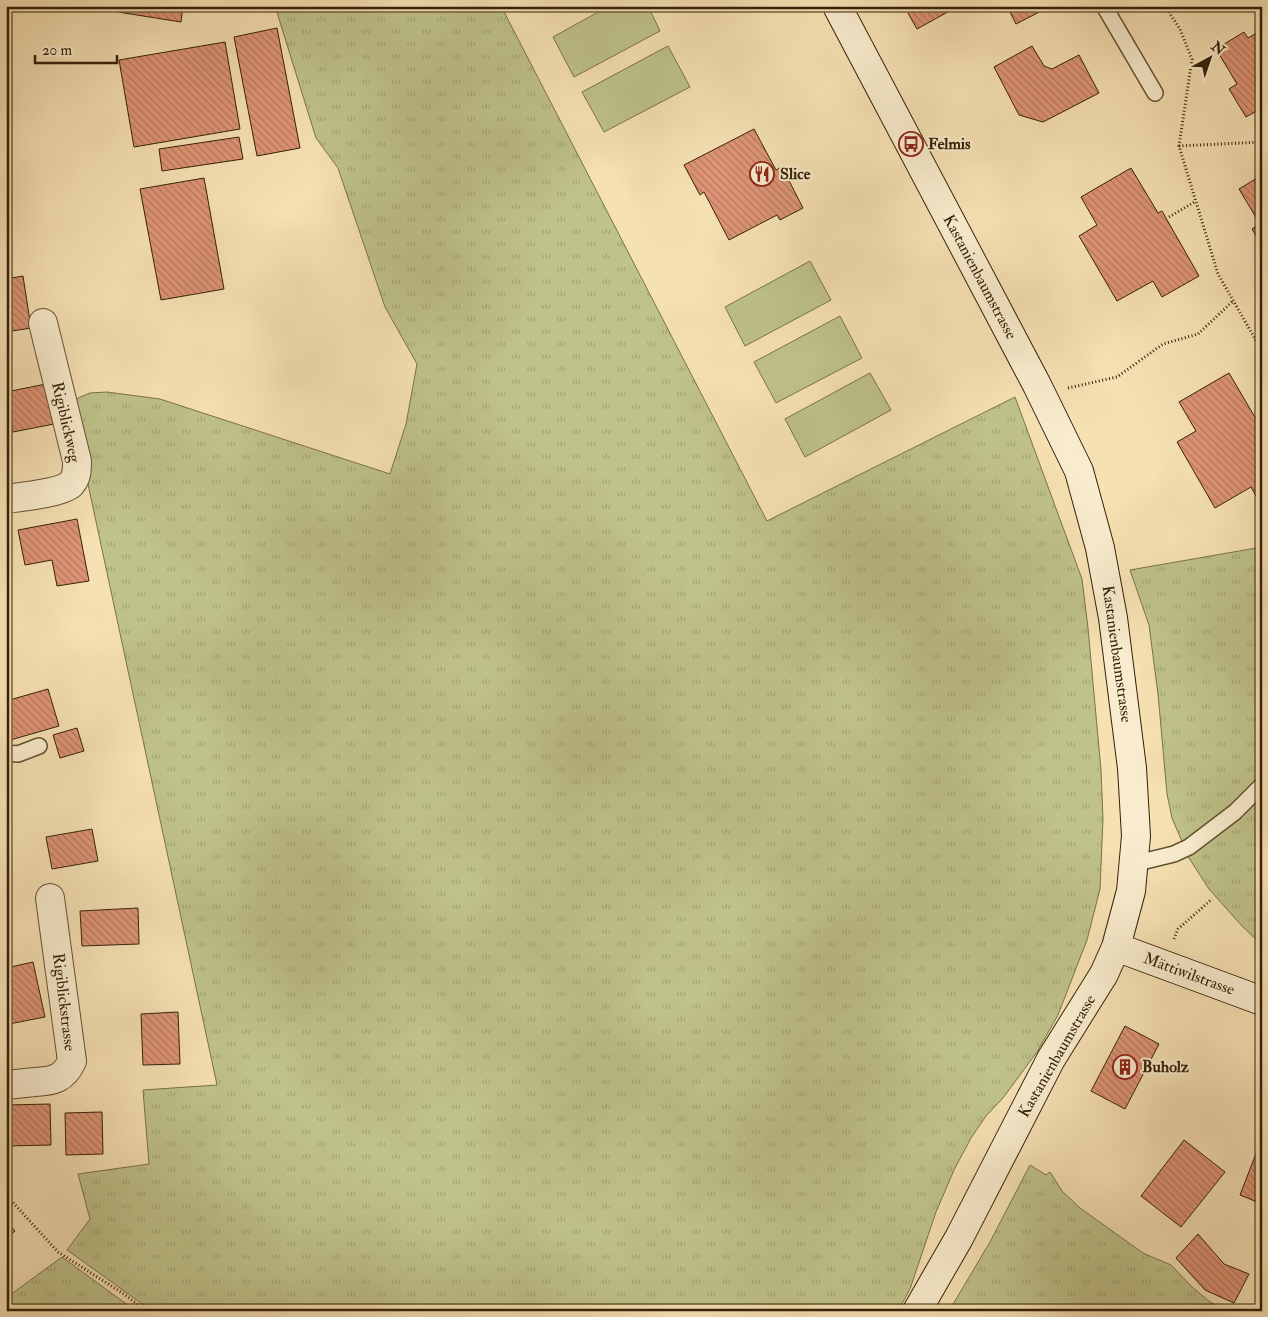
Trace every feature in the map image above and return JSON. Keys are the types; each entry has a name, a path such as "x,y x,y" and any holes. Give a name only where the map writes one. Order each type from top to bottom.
{"street":[{"name":"Kastanienbaumstrasse","path":"838,6 1032,376 1079,472 1100,548 1113,618 1132,768 1136,836 1131,891 1116,947 1104,974 1051,1059 959,1238 917,1311"},
{"name":"Rigiblickweg","path":"6,500 63,489 72,483 77,473 77,462 43,323"},
{"name":"Rigiblickstrasse","path":"6,1085 52,1081 62,1075 72,1062 50,898"},
{"name":"Mättiwilstrasse","path":"1116,947 1262,1001"}],"lane":[{"path":"1104,6 1155,93"},
{"path":"6,753 18,754 39,746"},
{"path":"1133,864 1174,854 1189,847 1235,812 1262,785"}],"path":[{"path":"1165,6 1180,30 1192,59 1179,146 1218,274 1262,351"},
{"path":"1179,146 1262,142"},
{"path":"1169,217 1196,201"},
{"path":"1062,390 1117,377 1163,344 1198,334 1233,301"},
{"path":"1174,939 1178,928 1212,899"},
{"path":"6,1195 58,1252 124,1294 146,1311"}],"green space":[{"path":"275,6 501,6 767,521 1015,397 1082,579 1101,770 1103,819 1100,889 1087,940 1058,1015 1037,1052 971,1138 954,1170 936,1212 910,1289 898,1311 152,1311 67,1250 90,1219 78,1174 149,1164 143,1090 217,1085 71,405 78,398 90,393 107,392 160,399 390,474 406,424 417,364 385,307 338,168 316,138"},
{"path":"609,6 648,6 660,31 574,77 553,37"},
{"path":"668,46 690,87 604,132 582,92"},
{"path":"810,261 831,300 745,346 725,307"},
{"path":"840,316 862,358 776,403 754,362"},
{"path":"870,373 891,410 805,457 785,419"},
{"path":"1262,547 1262,945 1209,889 1189,858 1172,818 1167,794 1158,694 1149,625 1130,570"},
{"path":"1030,1165 1046,1175 1050,1172 1062,1191 1080,1208 1143,1253 1171,1265 1210,1302 1226,1311 949,1311 990,1242"},
{"path":"62,1257 136,1311 6,1311 6,1298"}],"building":[{"path":"118,6 183,6 181,22 118,12"},
{"path":"904,6 954,6 955,8 917,29"},
{"path":"1007,6 1051,6 1016,24"},
{"path":"277,28 300,148 257,156 234,37"},
{"path":"1262,30 1262,108 1246,117 1229,89 1237,84 1216,49 1244,32 1248,38"},
{"path":"225,42 240,129 134,147 119,60"},
{"path":"1032,46 1044,66 1052,69 1079,55 1099,93 1043,122 1019,115 994,67"},
{"path":"754,129 776,170 782,167 803,208 780,220 777,215 729,240 704,192 700,195 684,165"},
{"path":"239,137 243,159 162,171 159,149"},
{"path":"1131,168 1158,213 1162,211 1199,276 1162,297 1153,281 1117,301 1079,236 1097,225 1081,197"},
{"path":"1262,175 1262,245 1252,229 1260,224 1239,189"},
{"path":"204,178 224,289 161,300 140,189"},
{"path":"23,276 31,328 6,332 6,279"},
{"path":"1229,373 1256,419 1260,417 1262,420 1262,502 1260,503 1251,487 1215,508 1177,442 1196,431 1179,402"},
{"path":"46,384 54,424 13,432 6,392"},
{"path":"77,519 89,581 57,586 52,560 25,565 18,530"},
{"path":"48,689 59,726 7,741 6,701"},
{"path":"77,728 84,751 60,758 53,735"},
{"path":"92,829 98,861 52,869 46,837"},
{"path":"138,908 139,944 82,946 80,911"},
{"path":"33,962 45,1017 9,1024 6,1012 6,968"},
{"path":"178,1012 180,1064 143,1065 141,1014"},
{"name":"Buholz","path":"1125,1026 1159,1044 1125,1109 1091,1091"},
{"path":"50,1104 51,1145 6,1146 6,1105"},
{"path":"102,1112 103,1154 66,1155 65,1113"},
{"path":"1262,1138 1262,1204 1240,1195"},
{"path":"1184,1140 1225,1172 1181,1227 1141,1196"},
{"path":"6,1221 15,1231 6,1239"},
{"path":"1198,1234 1224,1264 1249,1274 1234,1303 1205,1290 1176,1258"}],"place":[{"name":"Felmis","path":"911,144"},
{"name":"Slice","path":"762,174"},
{"name":"Buholz","path":"1125,1067"}]}
